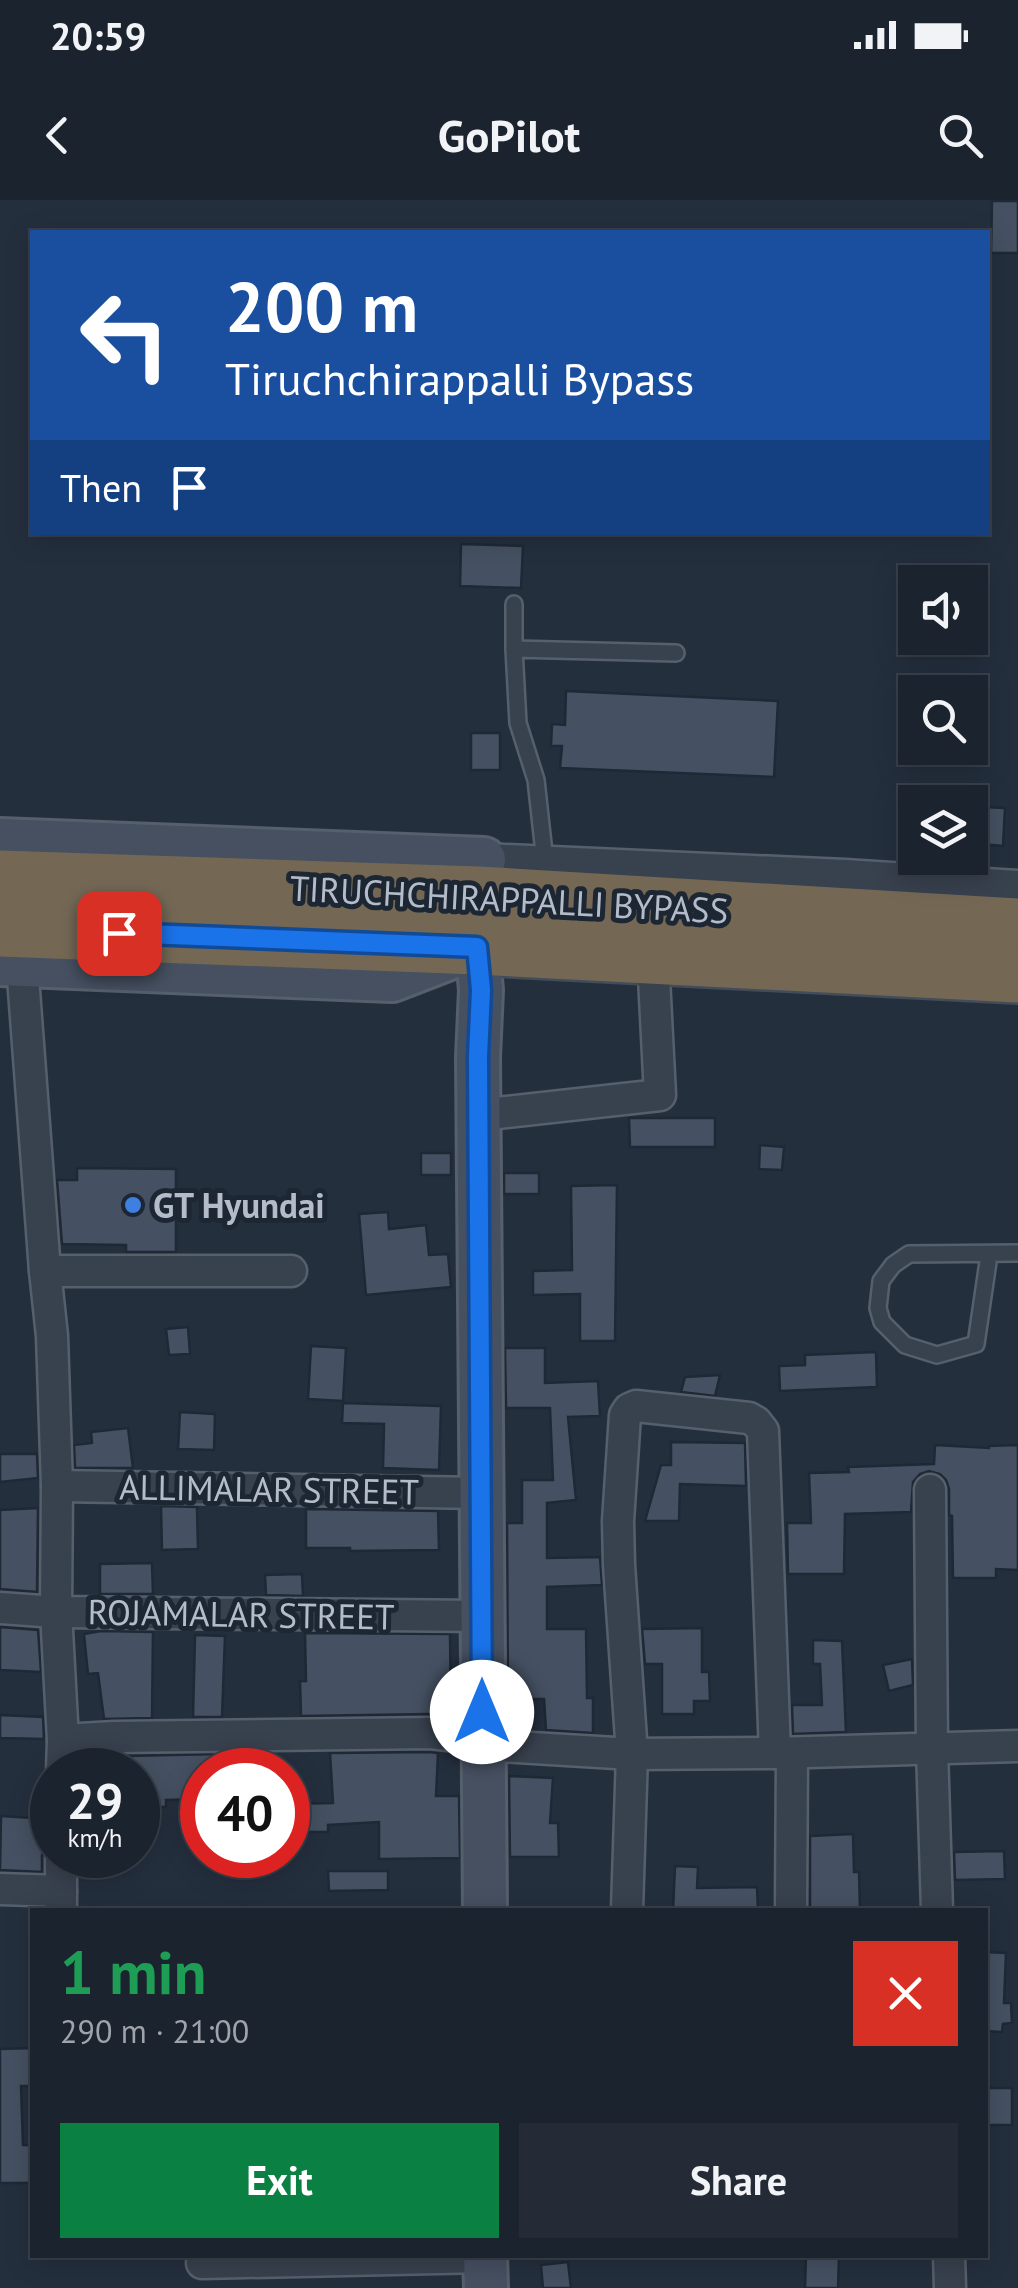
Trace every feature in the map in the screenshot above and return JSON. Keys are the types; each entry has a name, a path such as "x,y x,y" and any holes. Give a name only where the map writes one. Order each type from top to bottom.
{"highway":[{"name":"TIRUCHCHIRAPPALLI BYPASS","path":"0,878 1018,926"},
{"name":"TIRUCHCHIRAPPALLI BYPASS","path":"7,952 479,900 653,958 1018,975"}],"street":[{"path":"0,840 479,900 545,862 1018,886"},
{"path":"479,900 485,1908"},
{"path":"7,952 52,1336 62,1748"},
{"path":"479,1115 660,1096 653,958"},
{"path":"45,1271 290,1271"},
{"path":"627,1908 632,1754 618,1522 626,1415 628,1409 636,1406 748,1418 763,1431 791,1908"},
{"name":"ALLIMALAR STREET","path":"57,1486 481,1492"},
{"path":"930,1490 938,1908"},
{"name":"ROJAMALAR STREET","path":"0,1608 56,1612 482,1616"},
{"path":"82,1748 114,1737 430,1733 482,1744 632,1754 1018,1746"},
{"path":"0,1889 61,1900"},
{"path":"948,2258 950,2288"},
{"path":"202,2263 486,2267"}],"lane":[{"path":"514,604 518,723 536,780 545,862"},
{"path":"514,649 676,653"},
{"path":"989,1255 976,1344 937,1355 905,1345 882,1322 878,1308 881,1281 892,1265 909,1254 1018,1253"}],"building":[{"path":"992,201 1018,201 1018,253 991,253"},
{"path":"461,544 523,546 521,588 460,586"},
{"path":"566,691 778,701 774,777 560,768 562,746 551,746 552,724 565,725"},
{"path":"471,733 500,733 500,770 471,770"},
{"path":"988,807 1005,808 1003,846 988,845"},
{"path":"629,1118 715,1118 715,1147 630,1147"},
{"path":"760,1145 784,1147 782,1170 759,1169"},
{"path":"421,1153 451,1153 451,1175 421,1175"},
{"path":"77,1168 176,1169 176,1252 126,1252 126,1245 62,1244 57,1180 77,1180"},
{"path":"504,1173 539,1173 539,1194 504,1194"},
{"path":"617,1185 615,1341 580,1341 580,1294 533,1295 533,1271 572,1270 571,1186"},
{"path":"388,1212 389,1229 426,1225 429,1255 448,1254 451,1287 366,1295 359,1214"},
{"path":"188,1327 190,1354 169,1355 166,1329"},
{"path":"311,1346 346,1348 343,1401 308,1399"},
{"path":"505,1348 545,1348 545,1383 598,1381 600,1416 568,1417 576,1500 547,1503 547,1558 600,1557 602,1585 547,1587 547,1629 586,1629 587,1698 593,1698 593,1733 546,1730 544,1699 508,1699 507,1523 522,1523 522,1480 553,1480 550,1408 506,1408"},
{"path":"876,1352 877,1387 780,1391 779,1366 805,1365 805,1355"},
{"path":"720,1375 715,1396 681,1392 685,1377"},
{"path":"343,1403 441,1406 439,1470 383,1468 384,1424 342,1423"},
{"path":"180,1412 215,1414 214,1450 178,1449"},
{"path":"128,1428 133,1468 75,1468 74,1445 92,1443 91,1432"},
{"path":"671,1442 745,1443 746,1486 680,1484 679,1521 645,1521 661,1465 671,1465"},
{"path":"935,1445 1018,1445 1018,1570 996,1569 996,1578 953,1578 949,1489 940,1474 929,1471 913,1482 911,1512 845,1514 844,1574 788,1574 787,1523 811,1523 809,1473 849,1472 848,1467 934,1464"},
{"path":"0,1454 37,1454 38,1478 0,1482"},
{"path":"161,1506 197,1507 198,1549 162,1550"},
{"path":"38,1508 37,1592 0,1589 0,1510"},
{"path":"306,1509 438,1511 439,1550 306,1548"},
{"path":"152,1563 153,1594 100,1594 100,1564"},
{"path":"302,1574 303,1596 266,1595 265,1575"},
{"path":"0,1627 38,1630 41,1672 0,1670"},
{"path":"702,1628 702,1672 709,1672 710,1701 694,1701 694,1714 662,1714 662,1664 645,1664 642,1629"},
{"path":"153,1632 152,1718 104,1719 98,1673 88,1674 84,1634"},
{"path":"305,1633 450,1634 451,1716 301,1716 300,1681 306,1681"},
{"path":"195,1635 225,1636 222,1717 193,1717"},
{"path":"813,1640 842,1641 846,1732 793,1734 792,1705 822,1705 820,1664 813,1664"},
{"path":"912,1659 913,1685 889,1691 883,1665"},
{"path":"0,1715 43,1717 44,1739 0,1738"},
{"path":"330,1753 438,1753 436,1796 459,1796 460,1858 379,1859 379,1822 328,1825 328,1832 310,1832 310,1804 333,1803"},
{"path":"160,1755 180,1755 180,1800 166,1800 166,1807 160,1807"},
{"path":"509,1776 553,1778 550,1823 558,1823 559,1857 510,1857"},
{"path":"1,1816 30,1818 30,1871 0,1870"},
{"path":"853,1834 860,1908 810,1908 810,1836"},
{"path":"1004,1851 1005,1879 955,1880 954,1852"},
{"path":"675,1866 698,1867 697,1888 757,1887 758,1908 673,1908"},
{"path":"328,1871 388,1871 388,1890 329,1891"},
{"path":"988,1952 1006,1953 1004,2003 1011,2003 1012,2023 1003,2024 1002,2032 988,2031"},
{"path":"30,2048 30,2086 21,2086 23,2145 30,2145 30,2183 0,2183 0,2049"},
{"path":"988,2088 1012,2088 1012,2125 988,2125"},
{"path":"806,2258 839,2258 838,2288 805,2288"},
{"path":"568,2262 571,2288 543,2288 541,2265"}],"place":[{"name":"GT Hyundai","path":"133,1205"}],"route":[{"path":"119,933 477,947 481,990 478,1057 482,1712"}]}
